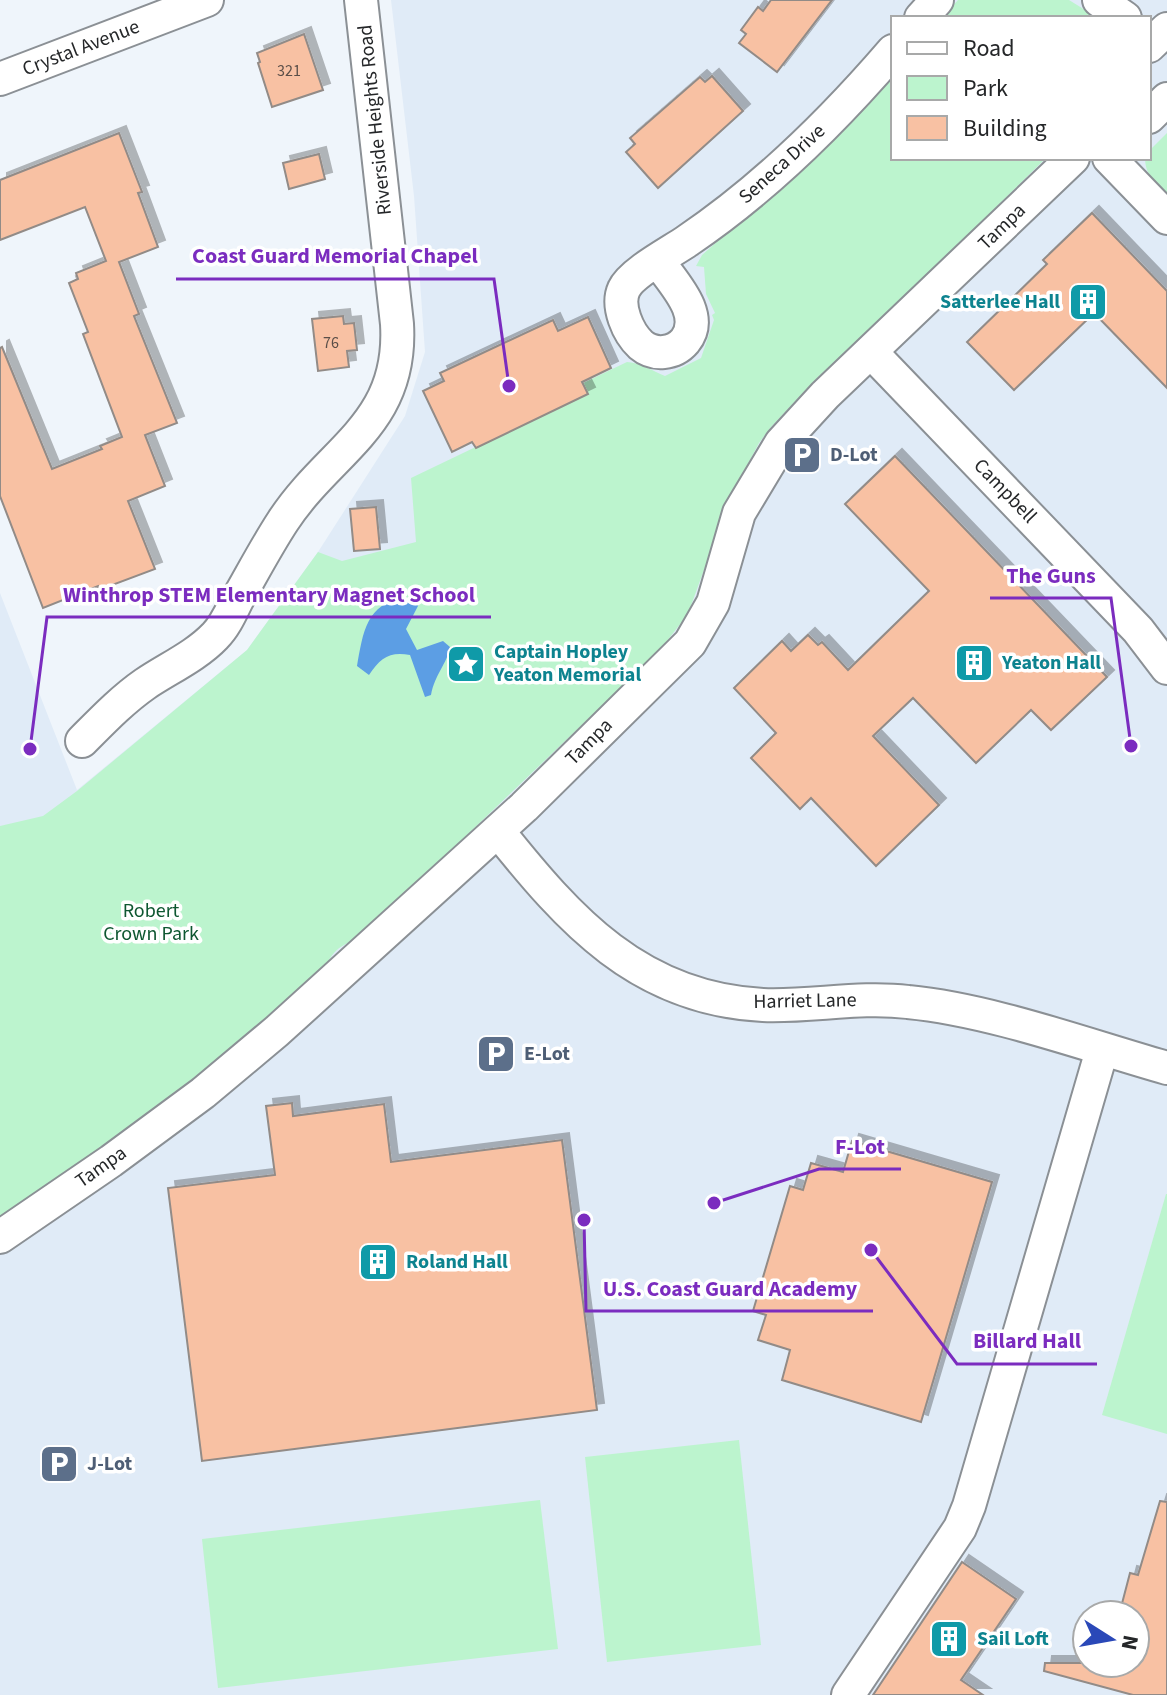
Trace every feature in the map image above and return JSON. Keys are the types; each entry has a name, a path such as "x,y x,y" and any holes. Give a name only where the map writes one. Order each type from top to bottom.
{"street":[{"name":"Crystal Avenue","path":"0,79 207,0"},
{"name":"Riverside Heights Road","path":"82,741 133,693 213,639 220,631 284,518 362,433 390,385 397,352 397,324 361,0"},
{"path":"923,16 937,0"},
{"path":"1099,0 1122,16"},
{"name":"Seneca Drive","path":"658,261 723,217 790,159 891,53"},
{"path":"1151,115 1167,99"},
{"name":"Tampa","path":"0,1237 203,1093 277,1031 498,831 690,643 713,603 739,513 764,468 806,414 1071,160"},
{"path":"1111,160 1167,218"},
{"name":"Campbell","path":"871,352 1138,630 1167,668"},
{"name":"Harriet Lane","path":"498,831 546,891 574,920 603,944 647,972 691,992 761,1005 844,999 909,1002 991,1018 1167,1068"},
{"path":"848,1695 964,1519 1102,1050"}],"shaded area":[{"path":"391,0 1167,0 1167,1695 0,1695 0,593 77,790 247,650 318,552 405,416 425,352 414,196"}],"green space":[{"path":"958,0 1069,0 1095,16 944,16"},
{"name":"Robert Crown Park","path":"891,74 891,160 1044,160 817,378 771,427 730,498 688,614 660,650 367,931 337,950 323,972 195,1082 0,1223 0,826 43,816 247,650 318,552 342,561 416,542 411,478 588,393 583,383 627,362 665,376 701,358 715,313 706,294 704,267 696,266 702,255 782,184"},
{"path":"1167,133 1167,196 1155,183 1145,164 1145,160 1151,160 1151,149"},
{"path":"1167,1194 1167,1434 1102,1415"},
{"path":"739,1440 761,1645 607,1662 585,1457"},
{"path":"540,1500 558,1649 218,1688 202,1539"}],"water":[{"path":"415,599 418,606 406,629 417,650 443,641 450,647 431,695 425,697 410,655 386,657 369,675 357,666 365,631 374,613 392,601"}],"building":[{"path":"771,0 832,0 777,72 739,43 746,34 741,30 758,7 763,11"},
{"path":"304,34 323,90 272,107 257,53"},
{"path":"712,76 743,111 658,188 626,152 635,144 630,138 700,77 705,82"},
{"path":"119,133 142,192 138,193 158,247 119,262 139,314 134,316 177,423 145,435 165,486 128,501 155,569 99,590 98,586 43,608 0,496 0,348 52,469 102,449 100,446 122,437 83,334 88,332 69,283 78,279 76,273 106,261 85,207 0,240 0,180"},
{"path":"319,154 325,179 289,189 283,163"},
{"name":"Satterlee Hall","path":"1092,213 1167,291 1167,388 1094,313 1014,390 967,342 1047,264 1043,260"},
{"path":"343,316 344,324 354,323 357,350 347,351 349,367 318,371 312,319"},
{"path":"588,317 611,368 582,382 588,394 476,448 472,442 452,452 423,391 444,381 440,373 553,320 558,331"},
{"name":"Yeaton Hall","path":"895,456 1107,677 1051,730 1031,710 976,763 913,698 873,736 939,805 876,866 811,798 800,809 751,758 776,733 734,688 782,641 791,651 808,635 818,645 822,642 848,670 929,591 845,504"},
{"path":"376,507 380,549 354,551 350,509"},
{"name":"Roland Hall","path":"292,1103 293,1116 384,1104 391,1162 562,1140 597,1410 202,1461 168,1188 275,1175 266,1106"},
{"path":"852,1141 992,1182 921,1422 782,1380 790,1350 758,1340 766,1315 753,1311 790,1186 803,1190 811,1163 843,1172"},
{"path":"1160,1501 1167,1502 1167,1695 1133,1695 1074,1679 1151,1679 1151,1599 1123,1599 1130,1573 1138,1575"},
{"name":"Sail Loft","path":"962,1562 1016,1599 961,1680 983,1695 873,1695"},
{"path":"1045,1663 1071,1663 1071,1678 1044,1671"}],"place":[{"name":"Satterlee Hall","path":"1088,302"},
{"name":"Coast Guard Memorial Chapel","path":"509,386"},
{"name":"D-Lot","path":"802,455"},
{"name":"Yeaton Hall","path":"974,663"},
{"name":"Captain Hopley Yeaton Memorial","path":"466,664"},
{"name":"The Guns","path":"1131,746"},
{"name":"Winthrop STEM Elementary Magnet School","path":"30,749"},
{"name":"E-Lot","path":"496,1054"},
{"name":"F-Lot","path":"714,1203"},
{"name":"U.S. Coast Guard Academy","path":"584,1220"},
{"name":"Billard Hall","path":"871,1250"},
{"name":"Roland Hall","path":"378,1262"},
{"name":"J-Lot","path":"59,1464"},
{"name":"Sail Loft","path":"949,1639"}]}
